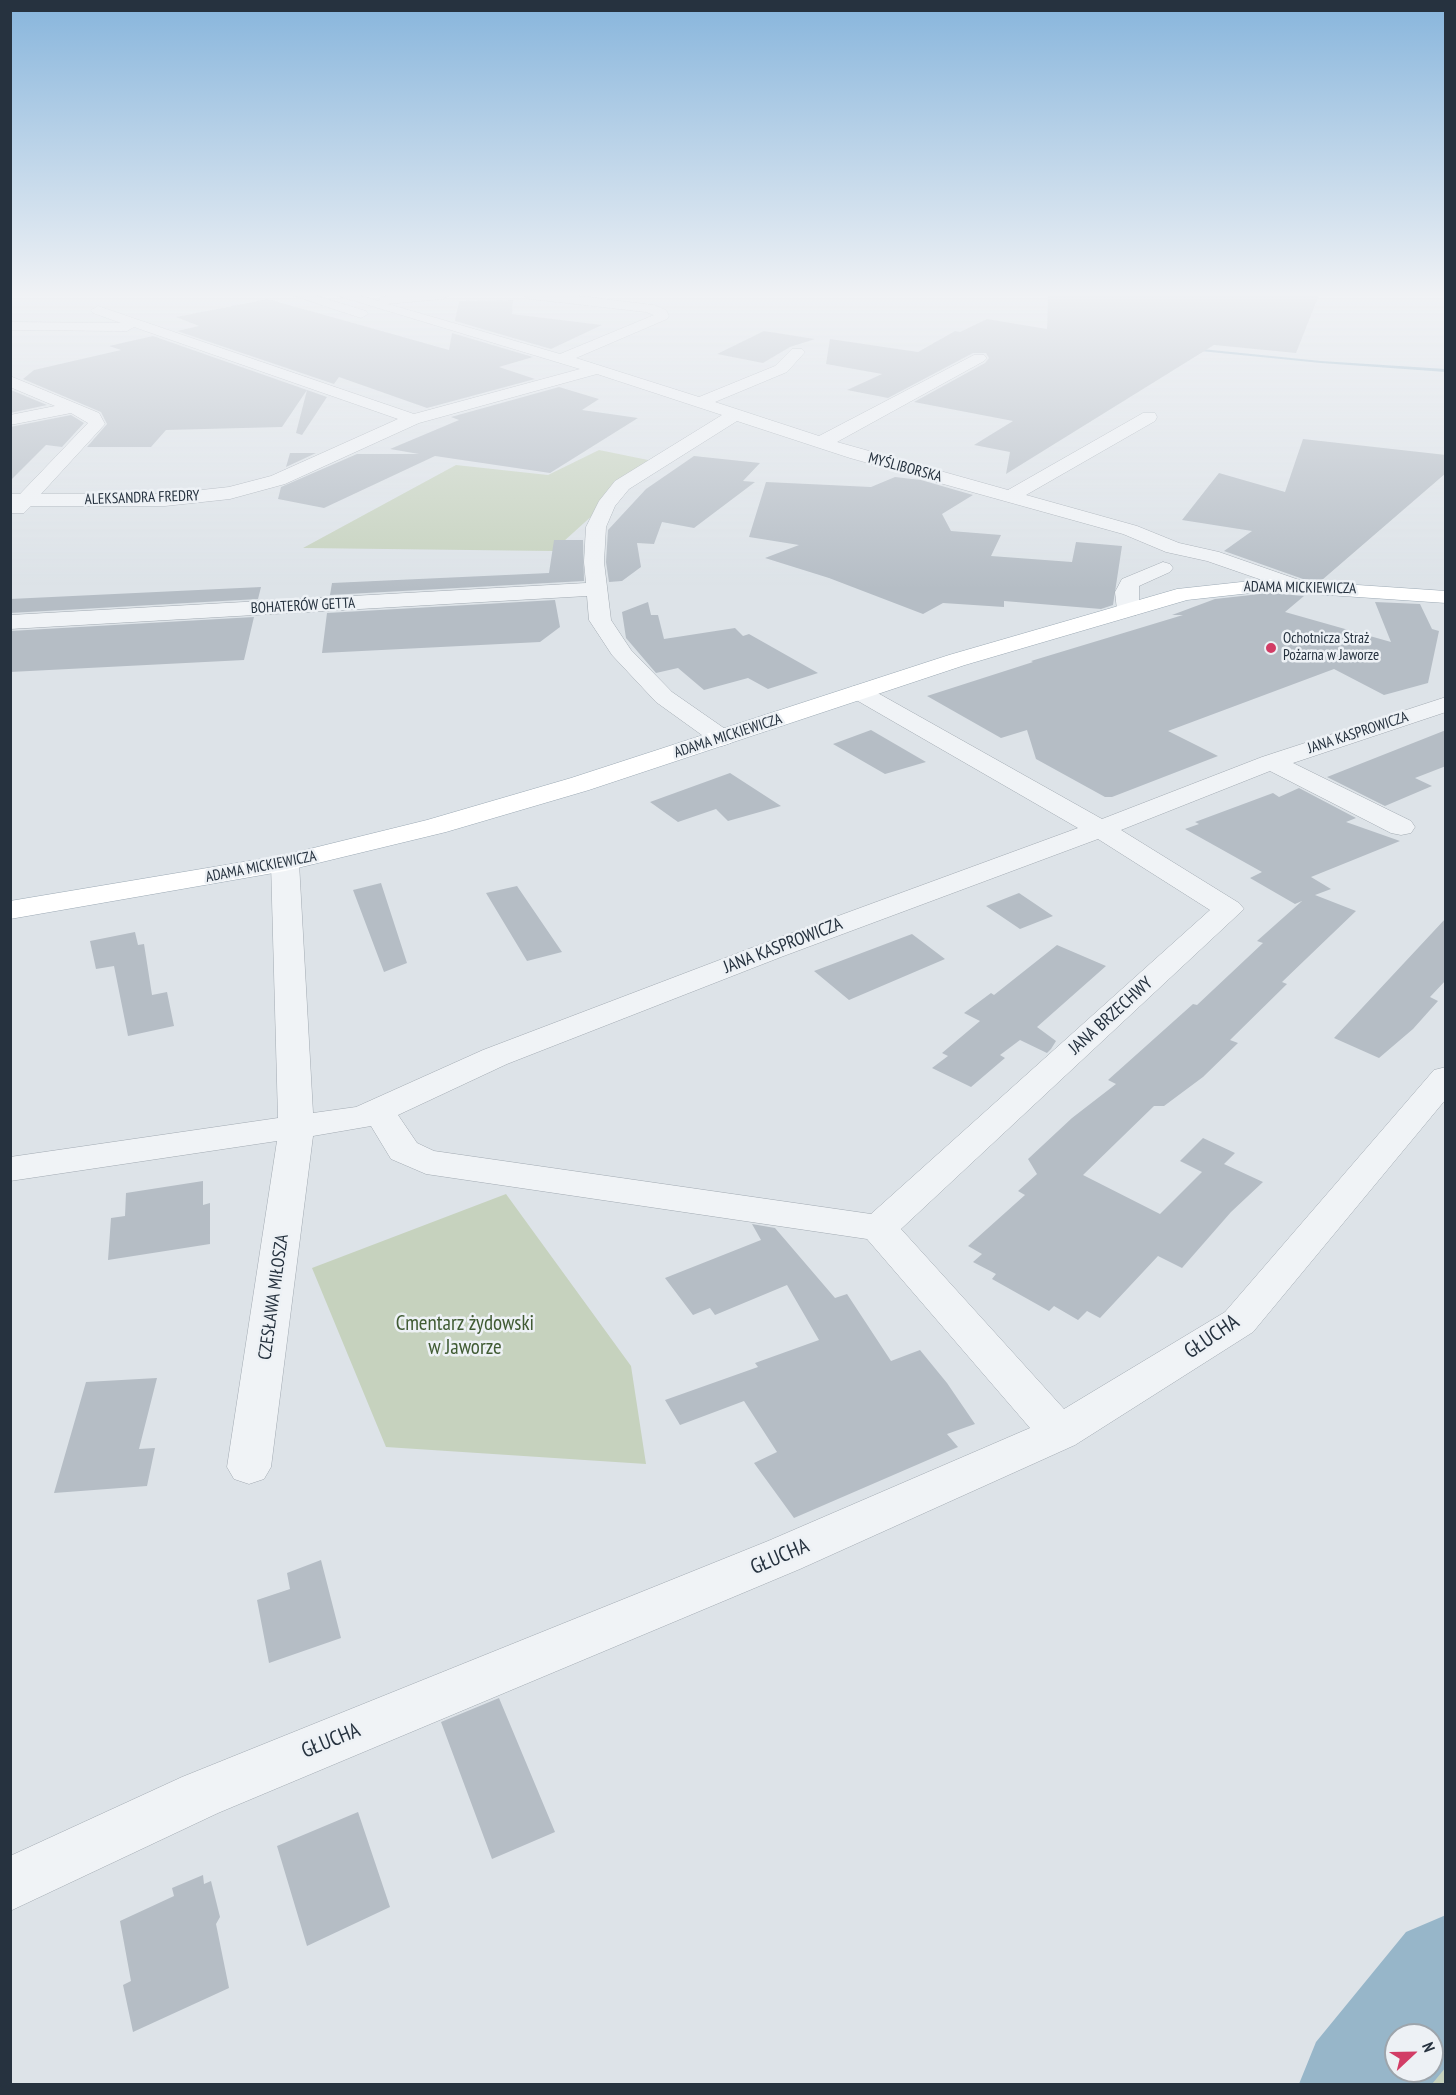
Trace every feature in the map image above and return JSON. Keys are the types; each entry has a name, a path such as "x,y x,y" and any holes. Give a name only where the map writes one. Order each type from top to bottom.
{"main road":[{"name":"ADAMA MICKIEWICZA","path":"10,910 285,863 436,826 580,784 860,692 1185,594 1246,586 1295,585 1446,597"}],"street":[{"path":"10,515 18,500 97,424 93,417 38,393"},
{"path":"336,393 413,419"},
{"name":"ALEKSANDRA FREDRY","path":"18,500 165,500 230,493 278,480 413,419 509,393"},
{"name":"MYŚLIBORSKA","path":"668,393 818,442 1130,530 1173,548 1212,556 1295,585"},
{"path":"699,403 724,393"},
{"path":"818,442 829,439 915,393"},
{"path":"10,420 74,408"},
{"path":"723,738 664,697 623,655 600,620 595,589 596,527 606,505 622,485 734,415"},
{"path":"1010,497 1149,417"},
{"path":"1173,548 1166,553 1163,568 1168,578 1185,594"},
{"path":"1128,610 1126,592 1129,583 1163,568"},
{"name":"BOHATERÓW GETTA","path":"10,622 595,589"},
{"name":"JANA BRZECHWY","path":"860,692 1100,829 1229,909 879,1228"},
{"name":"JANA KASPROWICZA","path":"296,1126 351,1120 379,1112 450,1076 770,951 1100,829 1271,762 1446,704"},
{"name":"JANA KASPROWICZA","path":"1271,762 1401,827"},
{"name":"CZESŁAWA MIŁOSZA","path":"249,1467 293,1165 296,1126 285,863"},
{"name":"GŁUCHA","path":"10,1884 200,1795 784,1555 1060,1433 1239,1322 1446,1077"},
{"path":"379,1112 404,1151 426,1162 879,1228 1060,1433"},
{"path":"10,1169 296,1126"}],"green space":[{"path":"599,450 658,462 636,476 553,551 303,548 456,465 548,475"},
{"name":"Cmentarz żydowski w Jaworze","path":"506,1194 631,1366 646,1464 386,1447 312,1268"},
{"path":"1444,2048 1445,2084 1419,2084 1444,2083"}],"building":[{"path":"10,393 18,393 47,405 10,413"},
{"path":"56,393 305,393 282,427 166,430 151,447 87,447 107,424 101,412"},
{"path":"306,393 327,397 302,435 296,433"},
{"path":"384,393 484,393 427,408"},
{"path":"538,393 578,393 599,399 582,410 638,418 550,473 435,456 324,508 278,499 281,487 357,454 419,454 390,449 459,420 451,417"},
{"path":"861,393 898,393 888,398"},
{"path":"931,393 1137,393 1006,474 1010,452 974,445 1013,421 914,402"},
{"path":"71,415 84,423 62,447 46,445 10,481 10,427"},
{"path":"1303,439 1446,455 1446,473 1322,580 1303,579 1224,551 1252,531 1182,520 1219,473 1285,492"},
{"path":"290,453 316,453 286,467"},
{"path":"694,456 760,463 743,481 755,482 694,528 662,522 654,544 637,543 641,567 622,581 609,582 606,562 608,530 646,489"},
{"path":"895,477 921,480 973,495 942,514 951,531 1001,535 991,556 1072,562 1076,542 1122,546 1113,605 1101,609 1004,601 1004,607 943,603 923,614 829,578 765,558 799,545 749,537 766,482 871,487"},
{"path":"554,540 583,540 584,581 330,595 332,583 549,573"},
{"path":"261,587 258,599 10,613 10,599"},
{"path":"1269,593 1304,596 1285,612 1391,642 1375,602 1420,604 1432,629 1439,631 1428,683 1384,695 1334,669 1168,731 1218,756 1112,797 1105,797 1036,759 1027,730 1001,738 927,696 1033,662 1031,661 1183,615 1172,615 1215,599"},
{"path":"555,600 560,627 540,642 322,653 327,613"},
{"path":"648,602 651,615 658,615 664,639 735,628 743,636 749,634 818,673 768,689 748,678 704,690 678,668 656,673 626,638 622,612"},
{"path":"254,617 244,660 10,672 10,631"},
{"path":"871,730 926,762 885,774 833,744"},
{"path":"1446,730 1446,766 1415,778 1432,786 1385,806 1327,777"},
{"path":"730,773 781,806 728,821 716,809 678,822 650,802"},
{"path":"1299,788 1356,818 1346,822 1400,841 1311,877 1331,889 1315,895 1356,911 1282,982 1287,984 1230,1040 1238,1043 1203,1077 1164,1106 1154,1106 1083,1175 1160,1214 1202,1172 1180,1161 1203,1138 1235,1153 1224,1164 1263,1182 1231,1212 1182,1268 1158,1256 1100,1318 1087,1311 1078,1320 1054,1306 1049,1311 992,1279 996,1274 973,1262 982,1254 968,1246 1025,1195 1018,1191 1037,1174 1028,1159 1072,1118 1116,1084 1108,1080 1193,1004 1197,1005 1263,943 1257,941 1302,901 1295,904 1250,878 1262,872 1185,829 1199,824 1195,822 1273,793 1279,797"},
{"path":"381,883 407,963 384,972 353,890"},
{"path":"517,886 562,952 527,961 486,893"},
{"path":"1019,893 1053,916 1020,929 986,906"},
{"path":"1446,918 1446,980 1430,997 1438,1001 1413,1029 1379,1058 1334,1038"},
{"path":"135,932 138,945 144,944 152,995 167,992 174,1026 128,1036 114,966 96,969 90,941"},
{"path":"912,934 945,959 849,1000 814,971"},
{"path":"1057,945 1106,966 1037,1027 1056,1041 1047,1053 1020,1040 1000,1055 1005,1058 971,1087 932,1068 948,1056 942,1053 980,1021 964,1013 991,993 994,995"},
{"path":"203,1181 203,1205 210,1203 210,1244 108,1260 111,1218 125,1216 126,1193"},
{"path":"752,1224 775,1228 835,1298 847,1294 891,1361 920,1350 947,1383 975,1424 947,1434 958,1447 794,1518 754,1463 777,1452 744,1401 680,1425 665,1400 758,1367 755,1363 819,1340 787,1285 715,1315 710,1308 693,1315 665,1278 761,1240"},
{"path":"157,1378 139,1449 155,1448 147,1486 54,1493 86,1382"},
{"path":"321,1560 341,1638 269,1663 257,1600 290,1589 287,1573"},
{"path":"499,1698 555,1832 492,1859 441,1722"},
{"path":"358,1812 390,1907 307,1946 277,1846"},
{"path":"203,1875 204,1884 211,1881 220,1917 216,1924 229,1988 133,2032 123,1985 131,1981 120,1921 174,1896 172,1888"}],"waterway":[{"path":"1406,2023 1446,1972"},
{"path":"1358,2084 1384,2051"}],"place":[{"name":"Ochotnicza Straż Pożarna w Jaworze","path":"1271,648"}]}
